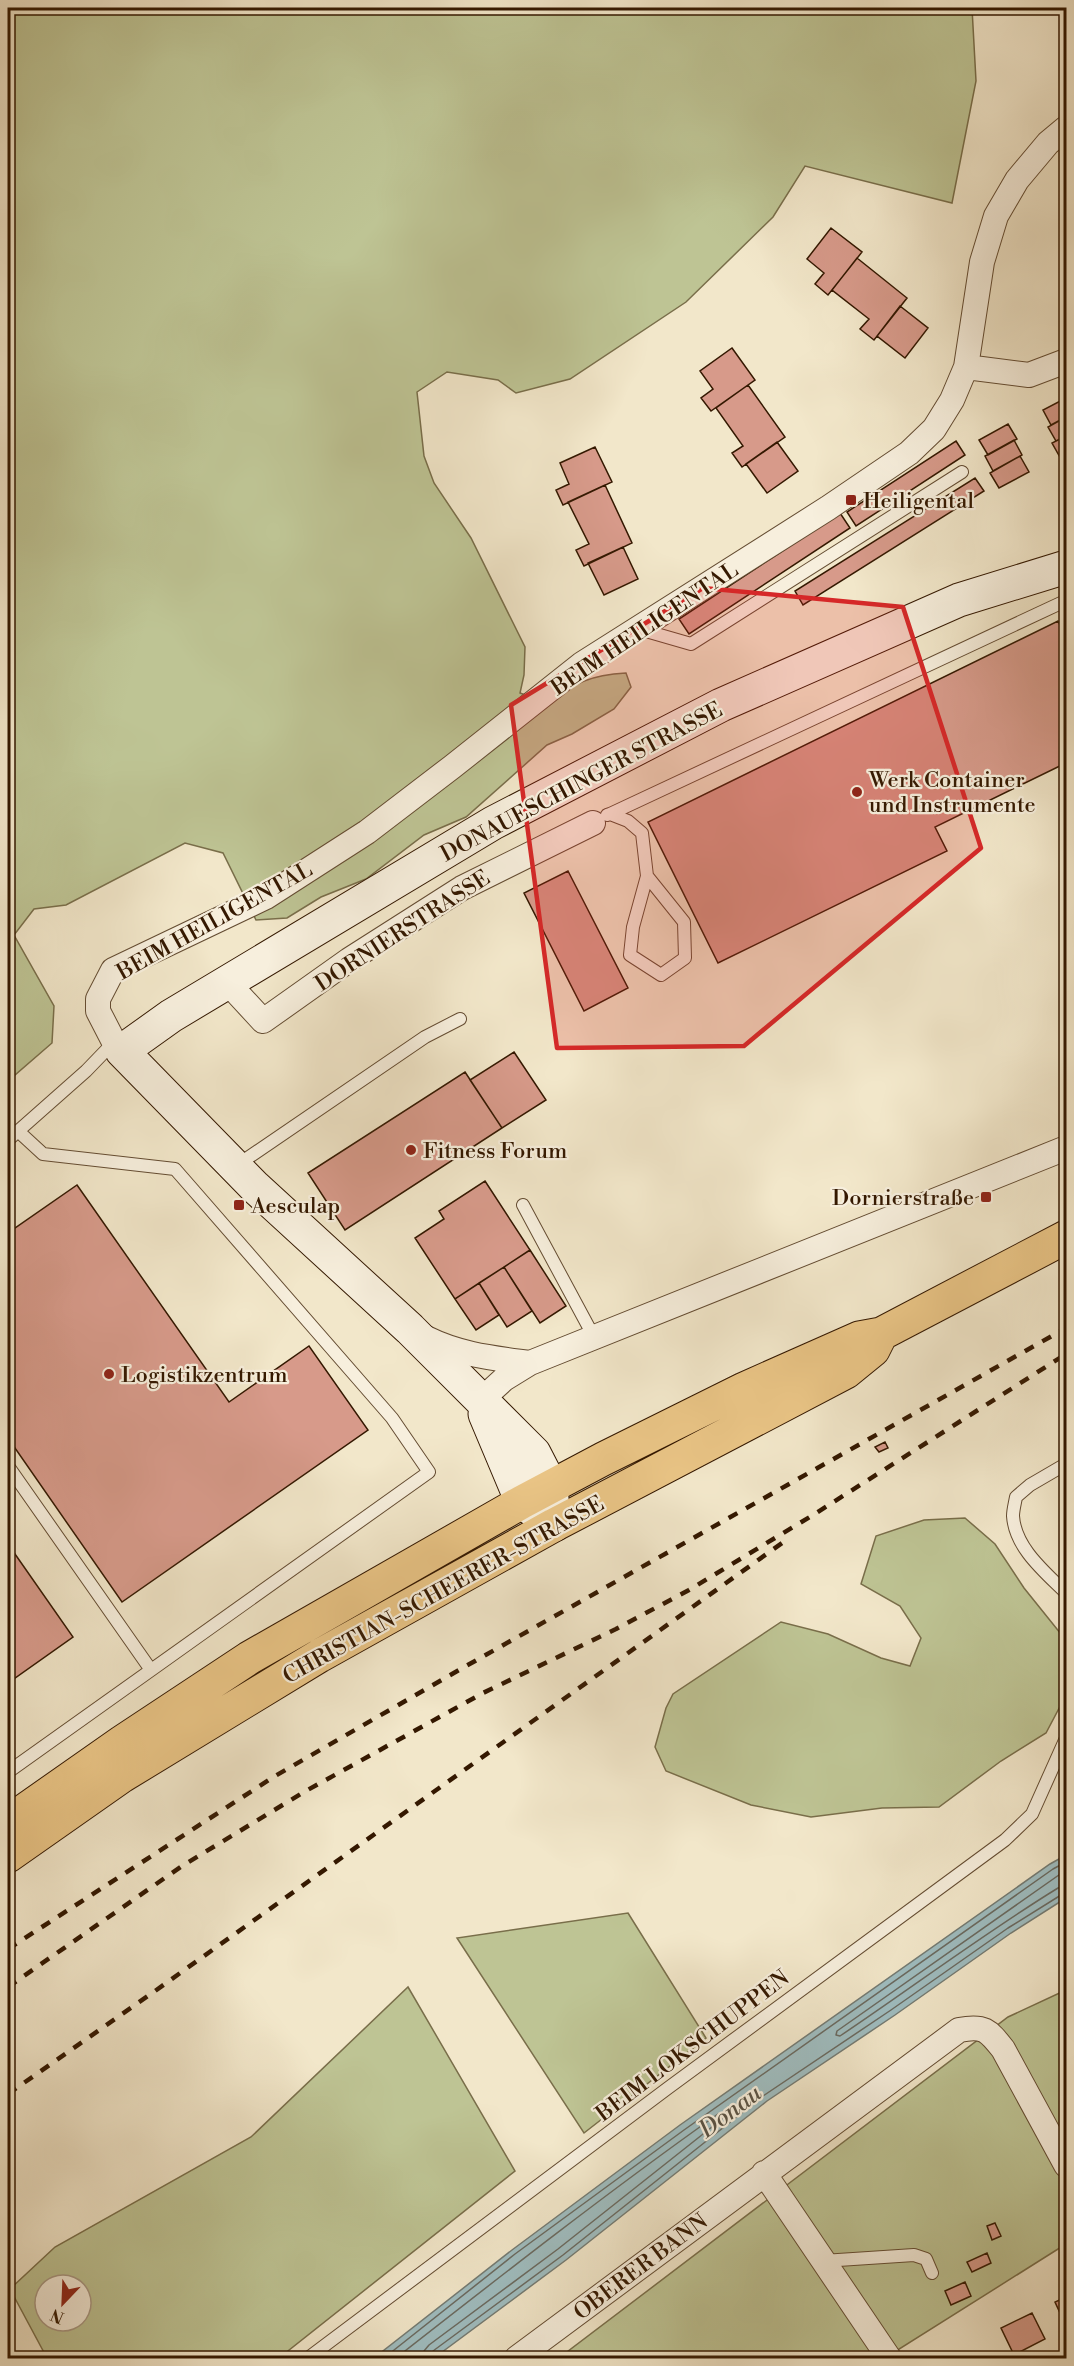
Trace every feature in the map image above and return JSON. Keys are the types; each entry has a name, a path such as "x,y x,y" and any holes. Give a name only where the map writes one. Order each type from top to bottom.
{"main road":[{"name":"CHRISTIAN-SCHEERER-STRASSE","path":"8,1822 122,1742 249,1658 522,1502 744,1389 859,1338 881,1334 1066,1237"},
{"name":"CHRISTIAN-SCHEERER-STRASSE","path":"8,1856 122,1776 319,1656 554,1525 846,1372 873,1350 881,1334"}],"street":[{"name":"BEIM HEILIGENTAL","path":"118,1046 98,1011 98,999 113,970 266,897 367,832 582,664 828,508 909,453 934,429 952,400 966,367 982,262 996,216 1017,180 1048,144 1066,128"},
{"path":"966,367 1029,375 1066,361"},
{"name":"DONAUESCHINGER STRASSE","path":"118,1046 493,824 721,705 959,600 1066,567"},
{"name":"DORNIERSTRASSE","path":"227,982 263,1022 349,960 462,888 601,818"},
{"path":"118,1046 235,1166 410,1329 534,1453 551,1486 554,1525"},
{"path":"480,1401 504,1379 530,1363 1066,1148"},
{"path":"410,1329 448,1349 475,1356 530,1363"},
{"path":"480,1401 522,1502 554,1525"},
{"name":"OBERER BANN","path":"517,2358 959,2030 977,2026 990,2032 1003,2049 1066,2165"},
{"path":"764,2173 889,2358"}],"lane":[{"path":"638,629 691,644 962,472"},
{"path":"601,818 1063,602 1066,607"},
{"path":"601,818 628,820 642,833 647,876 633,927 630,955 661,975 685,958 684,922 647,876"},
{"path":"235,1166 424,1037 460,1019"},
{"path":"8,1140 118,1046"},
{"path":"8,1772 429,1472 392,1418 175,1169 43,1154 18,1131"},
{"path":"522,1205 594,1337"},
{"path":"1066,1464 1030,1485 1016,1497 1013,1516 1020,1542 1037,1564 1066,1593"},
{"path":"8,1466 151,1670"},
{"name":"BEIM LOKSCHUPPEN","path":"308,2358 1005,1840 1032,1814 1066,1738"},
{"path":"823,2261 914,2254 926,2259 932,2273"}],"highlighted area":[{"path":"703,588 903,607 981,848 744,1046 557,1048 511,705"}],"green space":[{"path":"8,8 972,8 976,81 952,203 805,166 773,217 686,302 570,379 516,393 498,380 447,372 417,392 424,456 434,483 471,538 525,647 524,675 520,693 547,703 584,681 626,673 631,687 614,709 572,734 547,745 466,817 424,835 366,879 321,897 287,918 256,920 223,853 185,843 66,905 34,909 14,935 54,1006 52,1043 8,1081"},
{"path":"965,1518 995,1544 1024,1588 1065,1639 1066,1695 1046,1733 1001,1761 939,1807 882,1808 811,1817 751,1805 666,1771 655,1747 666,1708 673,1694 781,1622 828,1634 881,1658 910,1666 921,1638 900,1606 861,1584 876,1536 924,1520"},
{"path":"628,1913 706,2038 584,2133 457,1938"},
{"path":"408,1987 515,2171 279,2358 47,2358 34,2333 93,2333 93,2273 33,2273 33,2332 10,2289 55,2247 251,2137"},
{"path":"1066,1990 1066,2244 885,2358 559,2358 1008,2017"}],"water":[{"name":"Donau","path":"1066,1855 1066,1898 1011,1933 767,2101 566,2260 434,2358 374,2358 512,2250 680,2125"}],"building":[{"path":"831,228 862,252 828,295 815,284 824,273 807,259"},
{"path":"857,258 907,298 874,340 860,329 869,319 832,290"},
{"path":"900,306 928,328 905,358 877,336"},
{"path":"732,348 755,380 711,411 701,398 713,389 700,371"},
{"path":"748,385 785,437 742,467 732,453 743,446 716,408"},
{"path":"1066,398 1066,417 1051,425 1043,410"},
{"path":"1066,417 1066,436 1056,441 1048,427"},
{"path":"1008,424 1017,439 988,455 979,440"},
{"path":"1066,436 1066,456 1061,459 1052,443"},
{"path":"1014,440 1022,455 993,471 985,456"},
{"path":"956,441 965,455 856,526 847,512"},
{"path":"777,442 798,471 767,493 746,464"},
{"path":"595,447 612,482 563,505 556,490 569,484 560,463"},
{"path":"1020,456 1029,472 999,488 990,473"},
{"path":"975,478 984,491 803,605 795,591"},
{"path":"605,485 632,543 584,566 576,550 589,544 568,502"},
{"path":"840,513 850,528 689,634 679,619"},
{"path":"623,547 638,579 604,595 588,563"},
{"name":"Werk Container und Instrumente","path":"1058,621 1066,638 1066,763 935,827 947,851 718,963 648,822"},
{"path":"568,871 628,988 584,1011 524,893"},
{"path":"514,1052 546,1100 502,1128 470,1080"},
{"path":"465,1072 502,1128 345,1230 308,1173"},
{"path":"485,1181 530,1250 455,1299 415,1238 444,1219 439,1211"},
{"name":"Logistikzentrum","path":"77,1185 229,1402 309,1346 368,1430 122,1602 8,1438 8,1233"},
{"path":"530,1250 566,1306 540,1323 504,1267"},
{"path":"504,1267 532,1311 507,1327 479,1283"},
{"path":"479,1283 499,1315 476,1330 455,1299"},
{"path":"885,1442 888,1448 879,1452 875,1447"},
{"path":"8,1544 73,1637 8,1683"},
{"path":"995,2223 1001,2236 992,2240 987,2226"},
{"path":"987,2253 991,2263 972,2272 967,2262"},
{"path":"965,2282 971,2296 951,2305 945,2291"},
{"path":"1066,2297 1066,2326 1055,2302"},
{"path":"1032,2313 1045,2339 1014,2355 1001,2328"},
{"path":"974,2353 978,2358 966,2358"}],"railway":[{"path":"8,1949 275,1776 1066,1328"},
{"path":"8,1987 182,1866 304,1792 483,1693 616,1629 689,1590 813,1515 1066,1354"},
{"path":"8,2094 782,1543"}],"place":[{"name":"Heiligental","path":"851,500"},
{"name":"Werk Container und Instrumente","path":"857,792"},
{"name":"Fitness Forum","path":"411,1150"},
{"name":"Dornierstraße","path":"986,1197"},
{"name":"Aesculap","path":"239,1205"},
{"name":"Logistikzentrum","path":"109,1374"}]}
